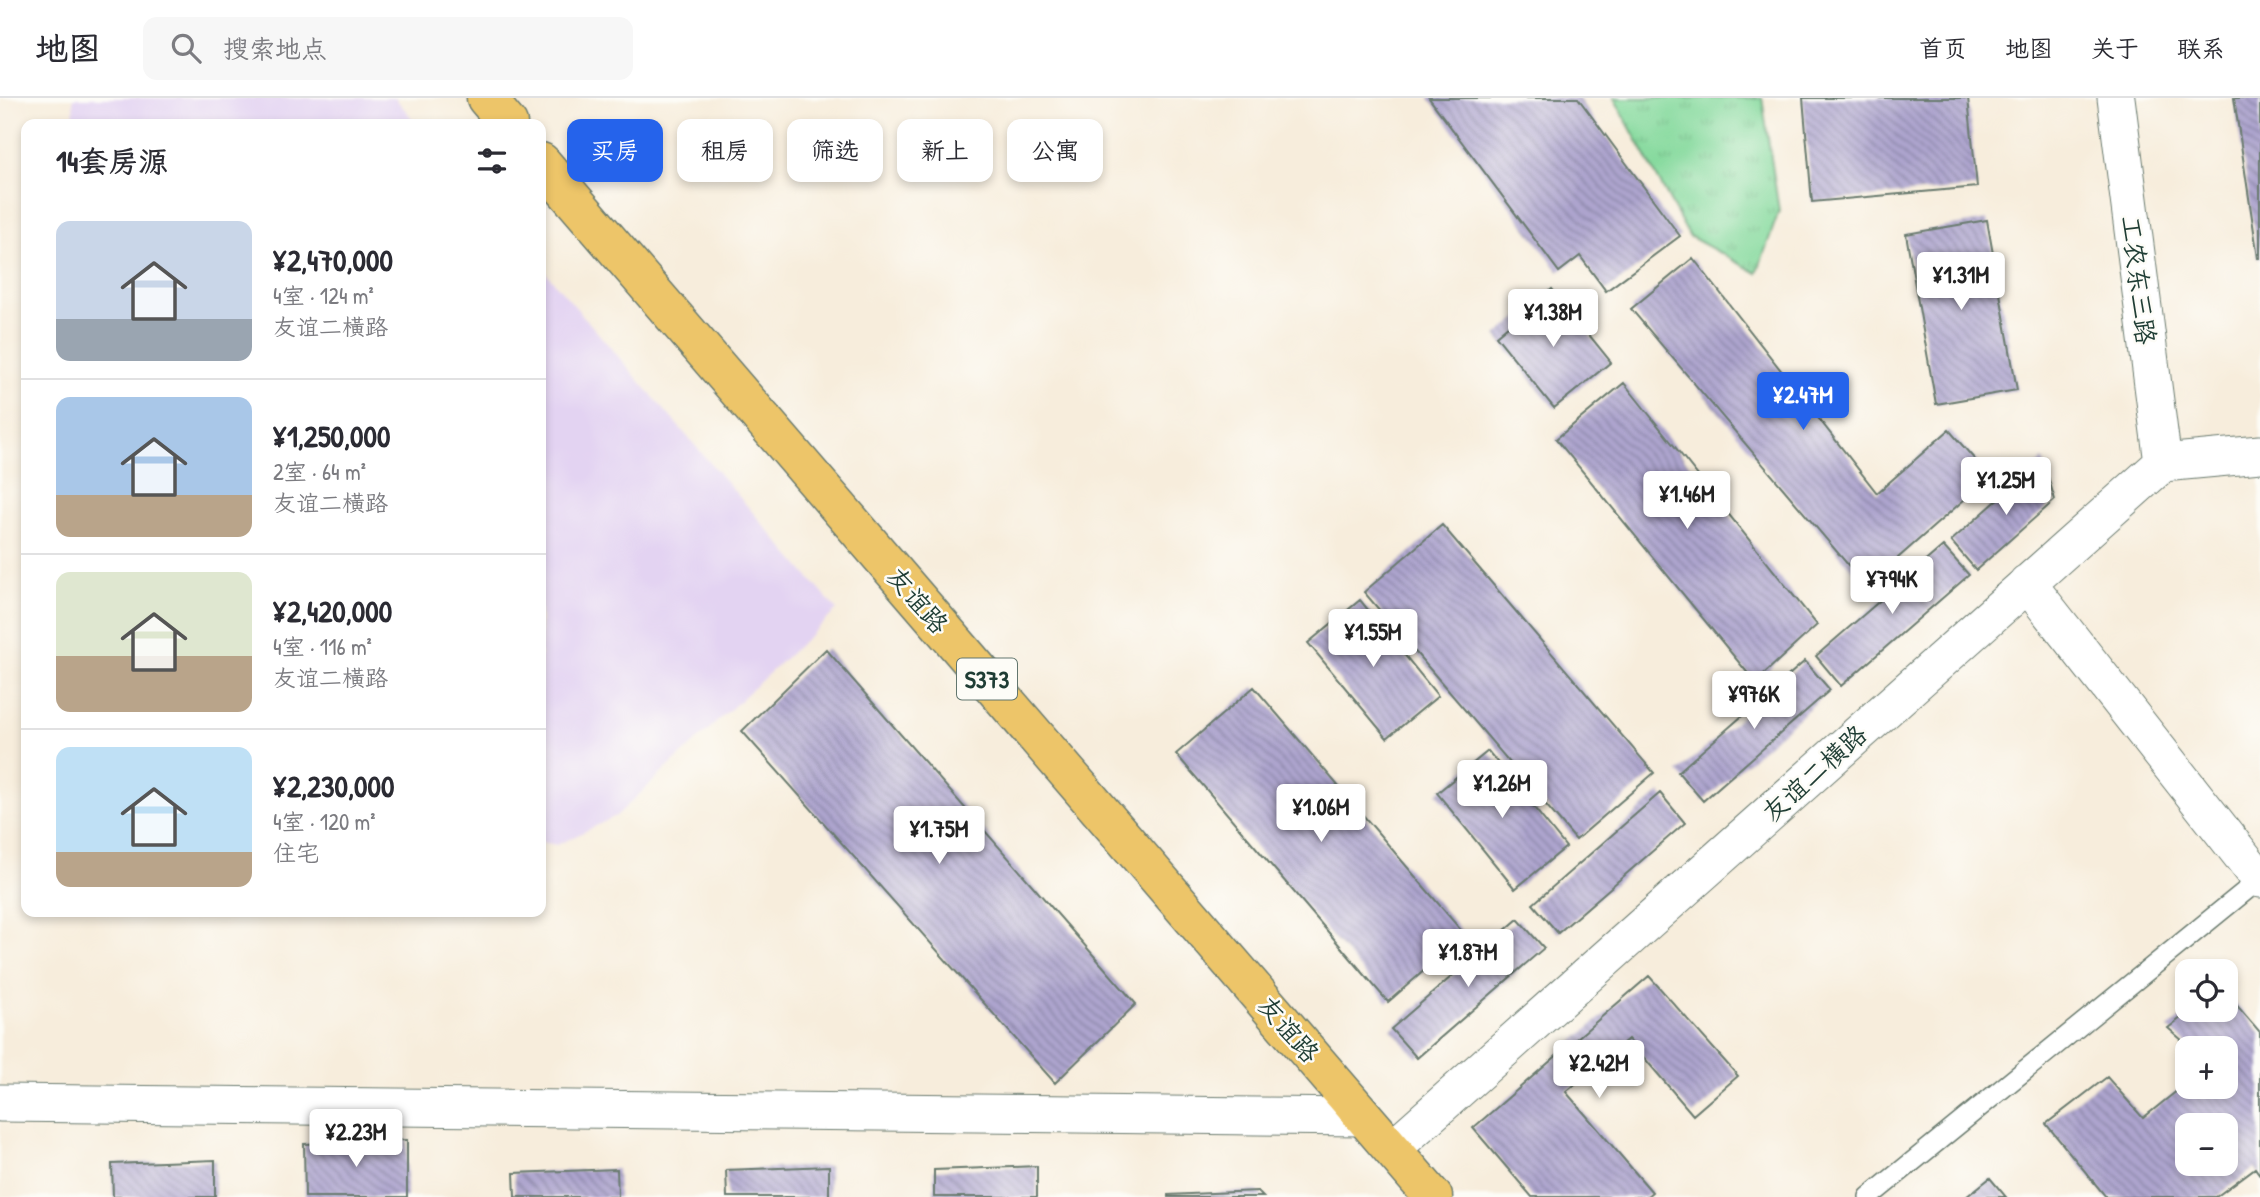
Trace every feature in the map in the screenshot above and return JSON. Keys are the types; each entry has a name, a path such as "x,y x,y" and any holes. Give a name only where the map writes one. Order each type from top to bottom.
{"main road":[{"path":"486,98 504,119"},
{"name":"友谊路","path":"546,168 1433,1197"}],"street":[{"name":"工农东三路","path":"2116,98 2163,463"},
{"path":"2163,463 2260,454"},
{"name":"友谊二横路","path":"1392,1149 2163,463"},
{"path":"2027,583 2260,879"},
{"path":"0,1103 1364,1117"}],"lane":[{"path":"1869,1197 2260,879"}],"shaded area":[{"path":"73,98 395,98 413,119 74,119"},
{"path":"546,273 837,610 616,816 557,845 546,843"}],"green space":[{"path":"1614,98 1762,98 1779,211 1757,273 1689,236"}],"building":[{"path":"1429,98 1578,98 1680,236 1606,291 1580,256 1559,272"},
{"path":"1803,98 1968,98 1977,187 1812,202"},
{"path":"2234,98 2260,98 2260,258 2258,258"},
{"path":"1987,220 2017,390 1936,404 1906,234"},
{"path":"1693,258 1877,493 1949,430 1990,477 1866,586 1631,309"},
{"path":"1552,289 1611,362 1554,408 1496,336"},
{"path":"1624,383 1817,625 1755,682 1556,439"},
{"path":"2043,460 2055,500 1976,570 1951,541"},
{"path":"1442,525 1654,773 1576,840 1364,592"},
{"path":"1943,546 1969,575 1841,686 1816,656"},
{"path":"1360,600 1438,696 1387,738 1308,643"},
{"path":"826,649 1136,1004 1055,1083 742,731"},
{"path":"1805,661 1830,690 1703,801 1678,772"},
{"path":"1254,687 1465,935 1388,1002 1176,754"},
{"path":"1488,751 1566,847 1515,889 1437,793"},
{"path":"1660,793 1685,823 1558,933 1533,904"},
{"path":"1518,919 1544,948 1417,1058 1391,1029"},
{"path":"1649,976 1738,1076 1693,1115 1628,1039 1566,1092 1652,1192 1646,1197 1532,1197 1473,1128"},
{"path":"2238,1007 2260,1032 2260,1175 2255,1168 2216,1197 2106,1197 2046,1124 2107,1077 2143,1118 2175,1092 2175,1099 2238,1099 2238,1036 2177,1036 2168,1028 2176,1022 2238,1022"},
{"path":"407,1140 407,1197 305,1197 304,1144"},
{"path":"215,1160 215,1197 113,1197 112,1164"},
{"path":"829,1166 829,1197 727,1197 726,1170"},
{"path":"1037,1166 1037,1197 934,1197 934,1170"},
{"path":"617,1169 618,1197 515,1197 514,1173"},
{"path":"1990,1178 2006,1197 1966,1197"},
{"path":"1257,1191 1263,1197 1168,1197 1168,1195"}]}
